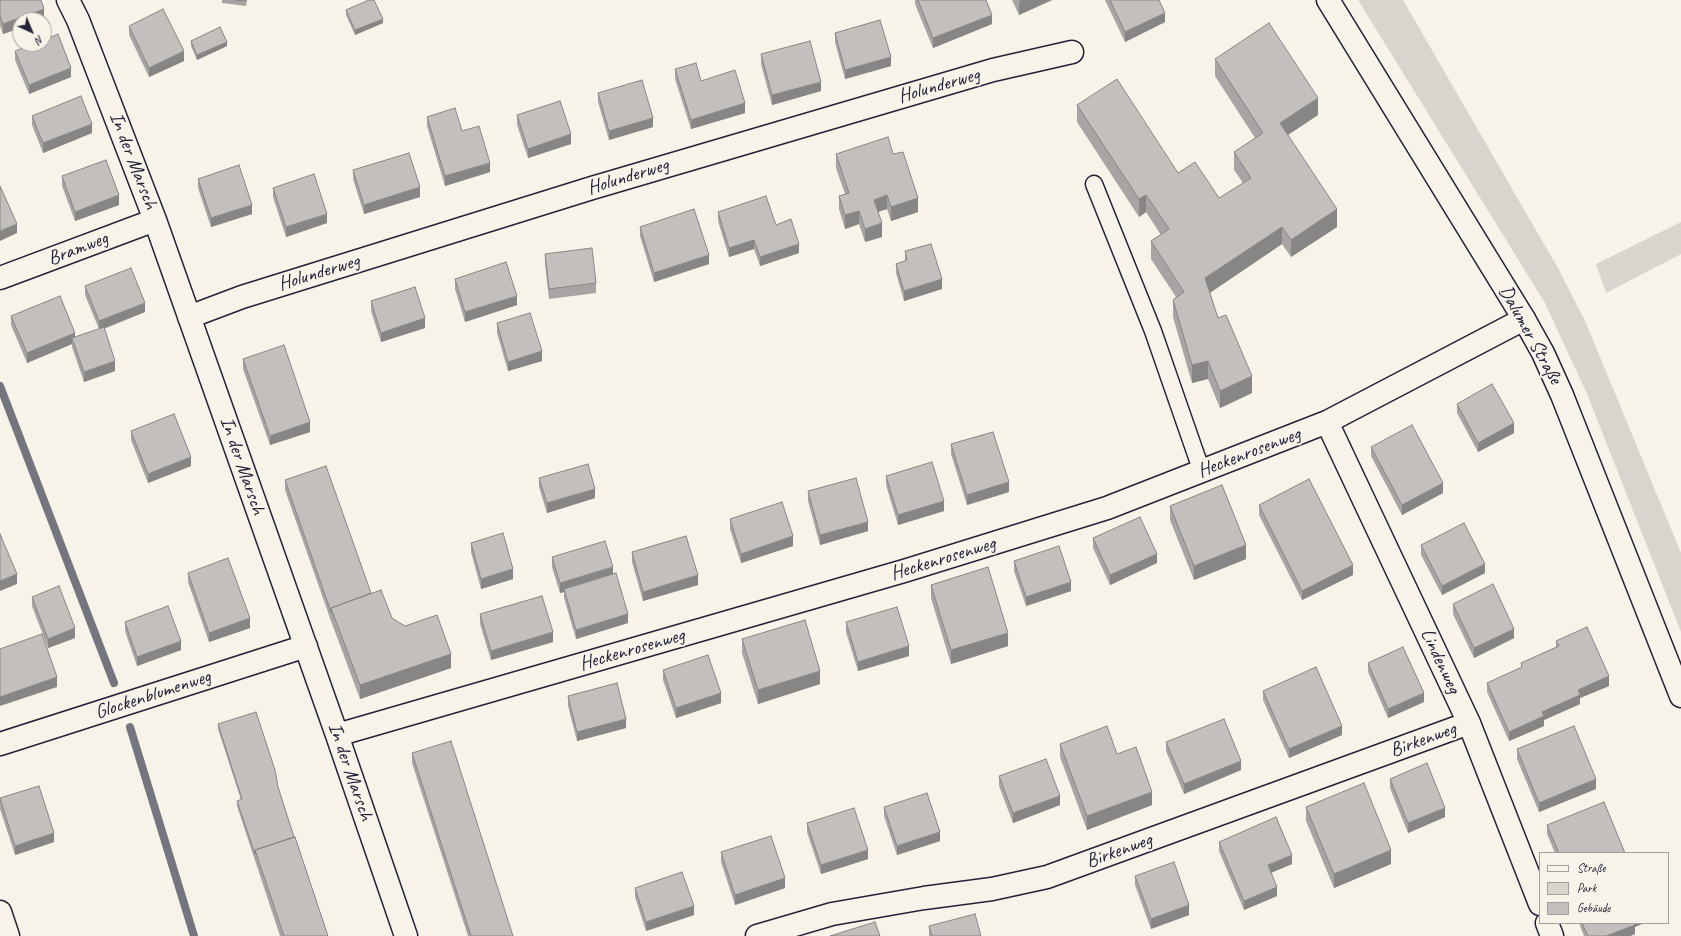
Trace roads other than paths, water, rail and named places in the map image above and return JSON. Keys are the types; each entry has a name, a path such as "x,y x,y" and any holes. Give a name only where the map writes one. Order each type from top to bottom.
{"street":[{"name":"In der Marsch","path":"68,0 95,64 190,316 406,936"},
{"name":"Dalumer Straße","path":"1328,0 1524,319 1543,353 1562,395 1681,696"},
{"name":"Holunderweg","path":"190,316 242,296 592,188 993,70 1072,52"},
{"name":"Bramweg","path":"0,278 155,220"},
{"name":"Heckenrosenweg","path":"337,735 904,571 1107,508 1327,422 1524,319"},
{"name":"Lindenweg","path":"1327,422 1469,723 1539,901"},
{"name":"Glockenblumenweg","path":"0,744 306,646"},
{"name":"Birkenweg","path":"757,936 832,914 924,898 992,889 1047,877 1469,723"},
{"path":"0,912 8,936"},
{"path":"1547,924 1552,936"}],"lane":[{"path":"1094,184 1153,331 1202,472"}],"waterway":[{"path":"0,386 114,683"},
{"path":"130,727 194,936"}]}
